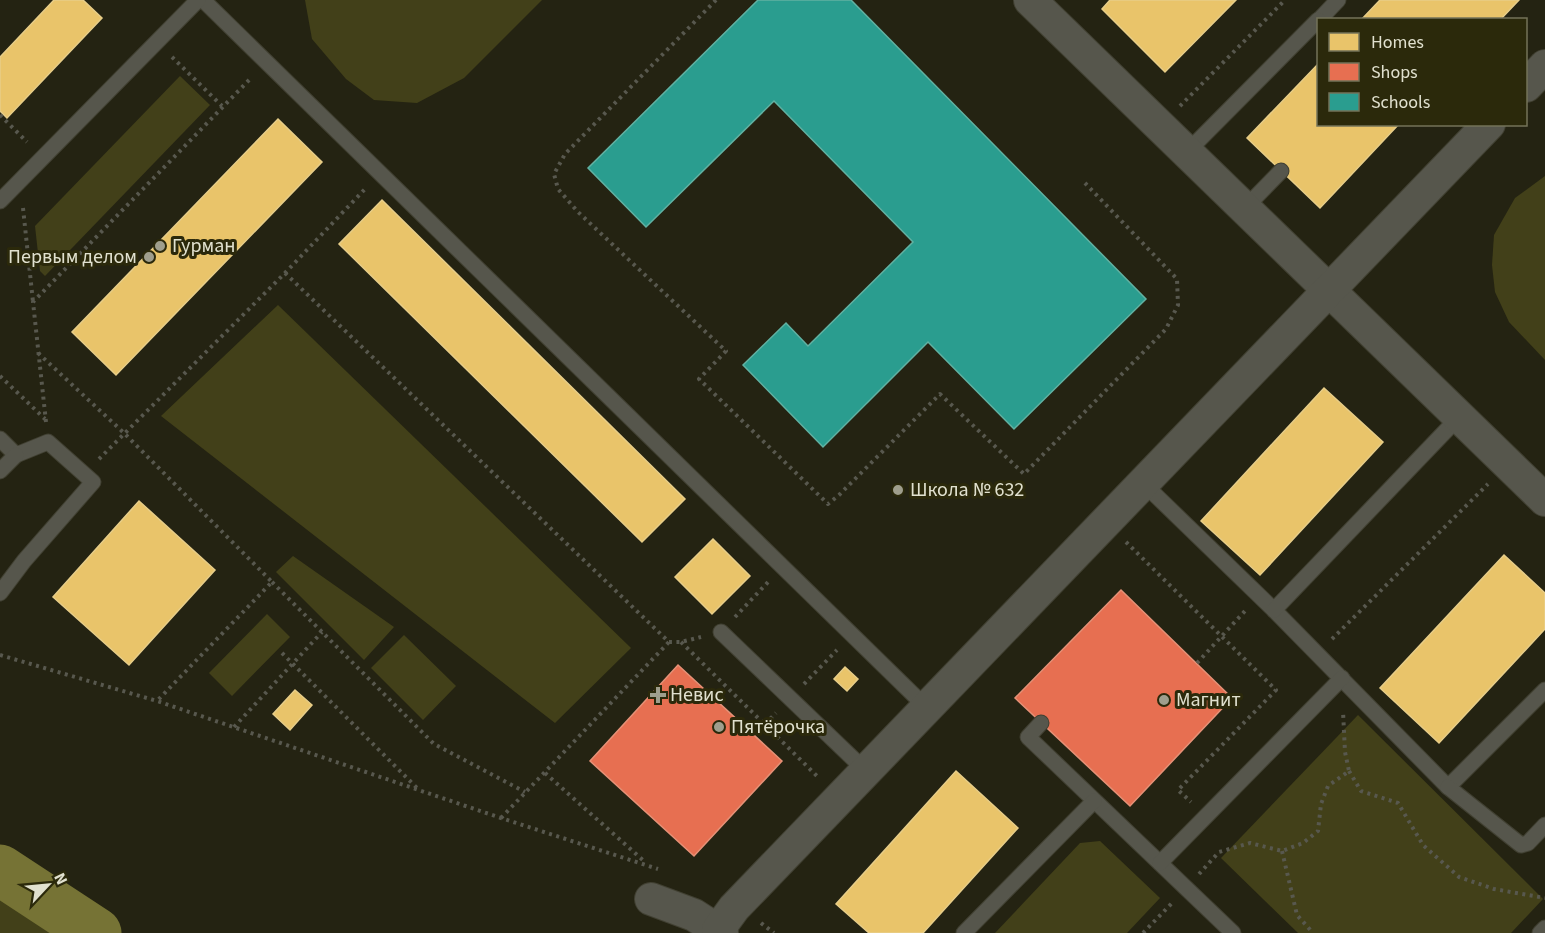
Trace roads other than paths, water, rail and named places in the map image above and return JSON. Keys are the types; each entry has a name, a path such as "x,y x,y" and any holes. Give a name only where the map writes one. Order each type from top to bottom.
{"street":[{"path":"1030,0 1545,500"},
{"path":"1527,85 1545,66"},
{"path":"651,899 694,915 720,931 734,908 1487,126"}],"lane":[{"path":"0,201 198,0"},
{"path":"203,0 927,708"},
{"path":"1321,18 1338,0"},
{"path":"1186,153 1317,22"},
{"path":"1244,209 1281,171"},
{"path":"1275,610 1459,417"},
{"path":"0,439 16,455"},
{"path":"0,471 16,455 48,442 93,482 24,561 0,593"},
{"path":"1143,483 1275,610 1448,787 1521,845 1528,843 1545,825"},
{"path":"721,632 866,771"},
{"path":"1160,864 1342,678"},
{"path":"1448,787 1545,690"},
{"path":"1041,723 1028,738 1233,933"},
{"path":"964,933 1094,801"},
{"path":"1540,933 1545,928"}],"waterway":[{"path":"0,870 96,933"}],"place":[{"name":"Гурман","path":"160,246"},
{"name":"Первым делом","path":"149,257"},
{"name":"Школа № 632","path":"898,490"},
{"name":"Невис","path":"658,695"},
{"name":"Магнит","path":"1164,700"},
{"name":"Пятёрочка","path":"719,727"}]}
